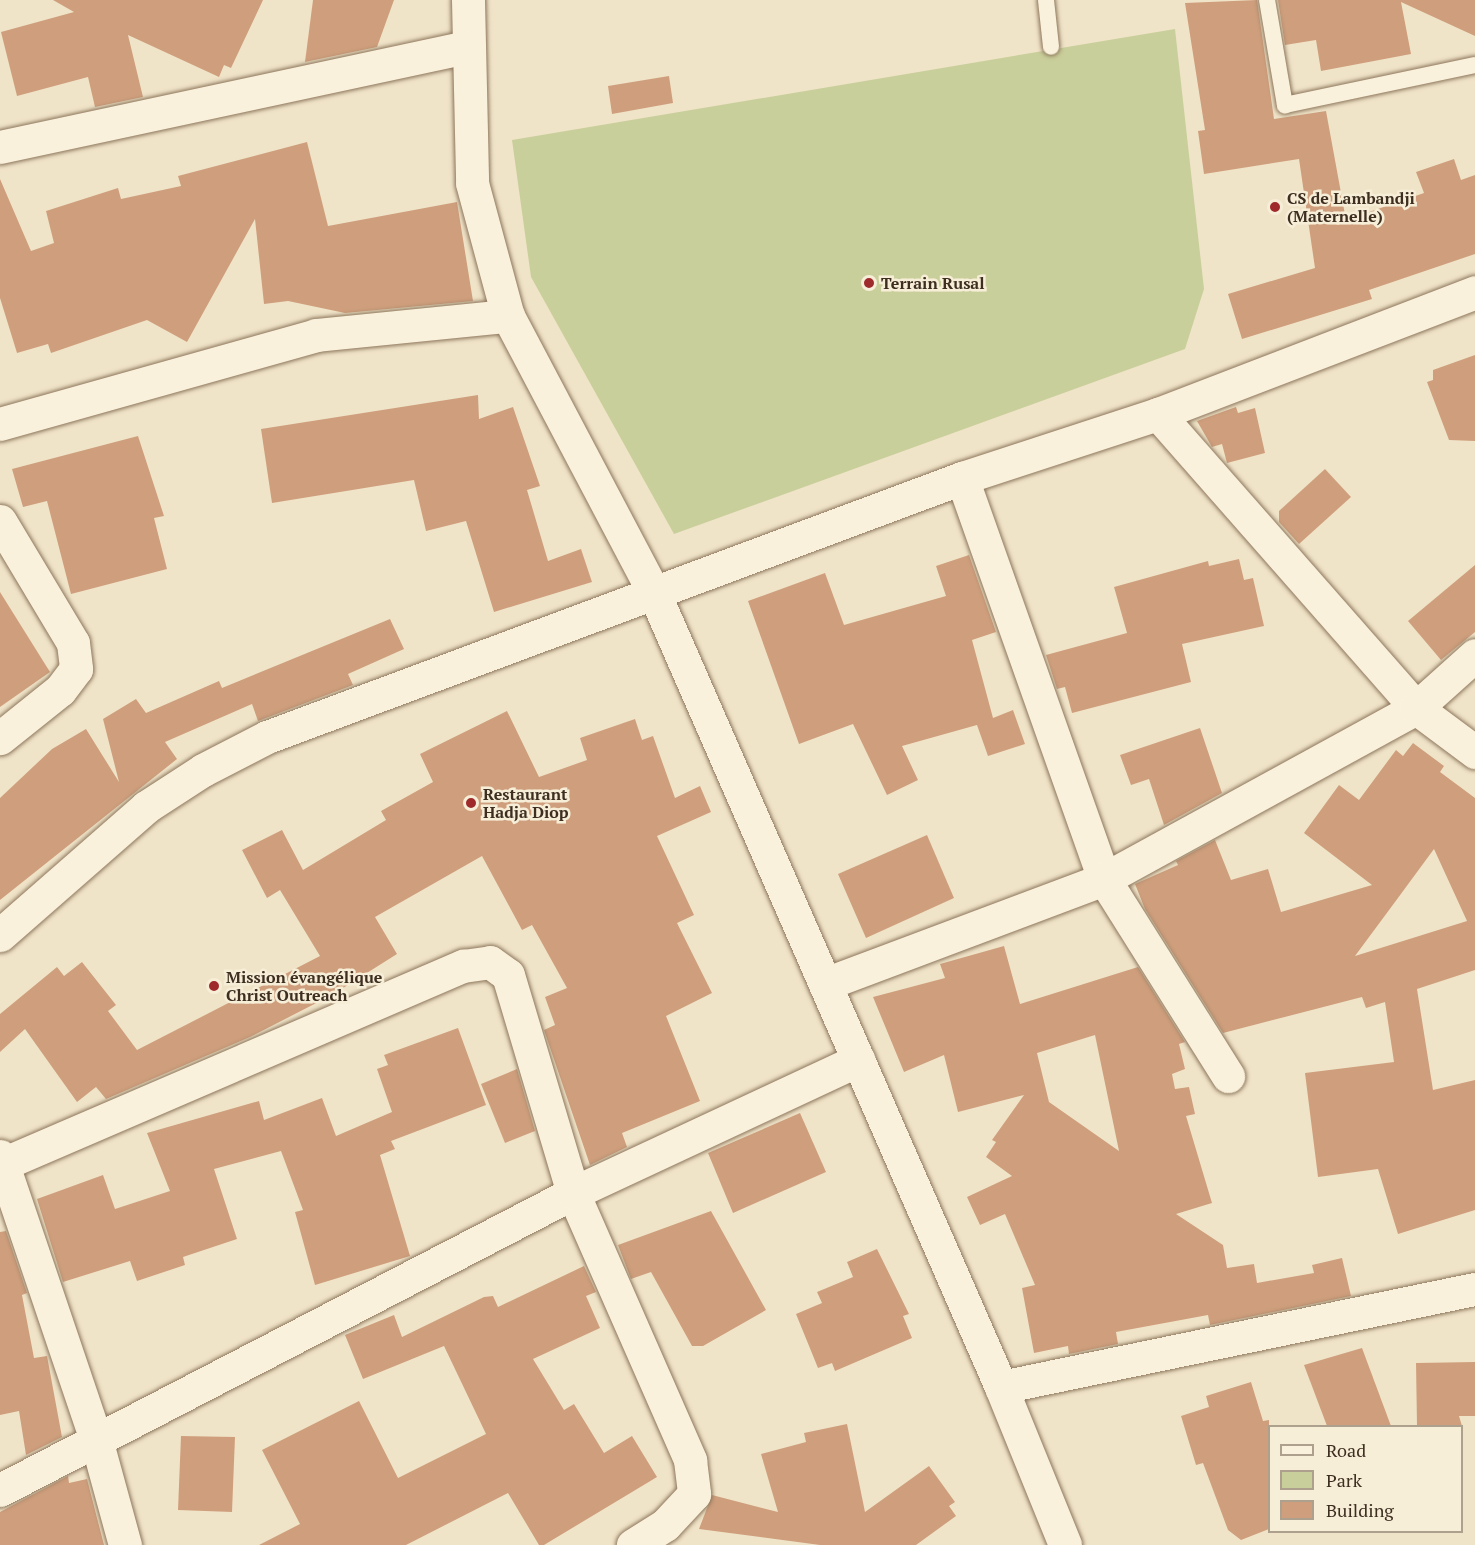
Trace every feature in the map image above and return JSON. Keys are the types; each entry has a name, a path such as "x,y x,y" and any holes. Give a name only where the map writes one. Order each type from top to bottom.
{"street":[{"path":"468,0 466,47 472,183 508,316 655,595 1001,1387 1065,1545"},
{"path":"0,147 466,47"},
{"path":"0,934 146,807 203,770 267,737 655,595 962,478 1158,414 1475,292"},
{"path":"0,424 316,335 508,316"},
{"path":"1158,414 1416,708 1475,752"},
{"path":"962,478 1104,879 1228,1076"},
{"path":"0,521 74,643 76,669 60,690 0,738"},
{"path":"825,984 1104,879 1416,708 1475,655"},
{"path":"125,1545 96,1439 3,1159 463,966 490,962 508,975 573,1193 690,1461 694,1494 665,1525 633,1545"},
{"path":"0,1490 573,1193 858,1060"},
{"path":"1001,1387 1475,1289"}],"lane":[{"path":"1046,0 1052,48"},
{"path":"1267,0 1285,105 1475,65"}],"green space":[{"name":"Terrain Rusal","path":"1175,29 1204,289 1185,349 674,534 531,277 512,140"}],"building":[{"path":"53,0 263,0 231,68 224,65 219,77 128,35 143,97 95,107 88,77 17,96 1,32 74,12"},
{"path":"313,0 394,0 377,47 305,62"},
{"path":"1257,0 1274,119 1326,111 1346,220 1424,193 1416,172 1454,159 1461,180 1475,175 1475,254 1369,290 1372,299 1242,339 1228,294 1315,268 1299,159 1204,174 1198,131 1205,130 1185,3"},
{"path":"1278,0 1475,0 1475,36 1401,2 1411,54 1321,71 1316,40 1285,45"},
{"path":"669,76 673,103 612,114 608,86"},
{"path":"307,142 328,226 457,202 473,301 345,313 288,301 264,304 255,219 187,342 147,320 51,353 48,344 17,353 0,298 0,179 31,251 54,243 46,211 118,188 121,199 181,186 178,176"},
{"path":"1475,355 1475,441 1449,440 1427,382 1433,380 1433,370"},
{"path":"478,395 479,419 513,407 540,486 527,490 548,561 581,549 592,582 494,612 466,521 426,531 414,480 272,503 261,429"},
{"path":"1236,407 1238,413 1255,408 1265,453 1227,463 1222,444 1212,447 1197,421"},
{"path":"138,436 164,516 154,518 167,569 71,594 47,501 23,507 12,469"},
{"path":"1325,469 1351,497 1299,544 1279,522 1279,511"},
{"path":"969,555 996,632 972,640 993,718 1013,710 1025,744 988,756 977,725 902,746 918,780 887,795 853,724 799,744 748,601 825,573 844,625 946,596 936,566"},
{"path":"1239,559 1244,580 1253,578 1264,626 1182,644 1191,682 1072,713 1065,687 1057,689 1046,655 1127,633 1114,587 1208,561 1209,566"},
{"path":"1475,565 1475,632 1441,660 1408,621"},
{"path":"0,592 50,672 0,707"},
{"path":"390,619 404,649 348,674 353,685 258,721 252,704 165,742 177,759 0,900 0,798 52,749 86,729 119,782 103,719 136,699 146,713 219,681 222,688"},
{"path":"507,711 539,777 587,760 580,738 635,719 642,740 653,736 675,798 700,786 711,812 657,836 694,915 677,923 712,993 666,1016 700,1101 622,1133 627,1147 590,1165 544,1030 555,1025 545,997 567,988 532,925 522,930 482,856 375,917 397,954 332,995 250,1037 106,1099 96,1087 77,1102 25,1029 0,1052 0,1014 57,967 64,976 82,962 116,1005 108,1011 137,1050 320,956 280,890 267,898 242,850 282,830 303,870 386,820 381,811 433,782 420,754"},
{"path":"1200,728 1222,793 1164,825 1149,779 1131,785 1120,755"},
{"path":"1413,743 1444,766 1440,772 1475,798 1475,970 1417,989 1433,1090 1475,1080 1475,1210 1398,1234 1378,1169 1318,1177 1305,1073 1394,1062 1385,1002 1366,1008 1362,997 1223,1033 1145,909 1135,884 1178,865 1176,861 1215,840 1231,880 1268,869 1281,912 1372,885 1304,833 1339,785 1359,800 1396,750 1403,756","holes":["1434,849 1467,921 1355,956"]},
{"path":"927,835 954,898 866,938 838,874"},
{"path":"1004,946 1020,1004 1138,967 1185,1042 1179,1044 1185,1069 1172,1074 1175,1089 1189,1087 1195,1114 1186,1116 1212,1203 1176,1214 1223,1245 1227,1268 1254,1264 1257,1283 1314,1273 1312,1265 1342,1258 1351,1296 1210,1325 1208,1315 1116,1332 1118,1344 1069,1354 1068,1346 1034,1353 1022,1288 1035,1285 1005,1214 980,1225 967,1197 1012,1176 986,1157 996,1142 992,1140 1024,1095 958,1112 944,1055 904,1072 873,997 945,978 940,964","holes":["1095,1035 1119,1151 1049,1102 1037,1053"]},
{"path":"458,1028 486,1105 391,1141 395,1149 380,1155 410,1256 315,1285 295,1212 303,1210 281,1151 214,1169 237,1239 183,1257 185,1265 137,1281 130,1261 63,1282 37,1199 103,1175 115,1209 170,1191 147,1133 259,1101 264,1120 322,1098 336,1136 392,1112 377,1069 388,1065 384,1055"},
{"path":"517,1069 535,1131 505,1143 481,1084"},
{"path":"800,1113 826,1172 733,1213 708,1153"},
{"path":"711,1211 766,1310 703,1346 692,1346 651,1272 631,1279 618,1245"},
{"path":"6,1231 27,1293 22,1295 34,1358 47,1356 62,1437 26,1455 19,1411 0,1415 0,1232"},
{"path":"877,1249 909,1314 903,1316 912,1338 835,1371 832,1363 818,1368 796,1314 822,1303 817,1292 853,1277 847,1262"},
{"path":"584,1266 596,1292 586,1296 600,1328 533,1359 564,1410 574,1404 604,1453 632,1436 657,1477 544,1545 539,1545 508,1493 406,1545 259,1545 300,1524 262,1450 359,1401 398,1478 486,1434 444,1346 363,1379 345,1335 394,1315 402,1337 484,1297 493,1296 498,1307"},
{"path":"1362,1348 1391,1425 1327,1425 1304,1365"},
{"path":"1475,1362 1475,1416 1459,1416 1462,1425 1417,1425 1416,1363"},
{"path":"1251,1382 1263,1421 1269,1420 1268,1529 1241,1540 1228,1530 1203,1463 1196,1465 1181,1416 1209,1407 1206,1396"},
{"path":"847,1424 865,1512 929,1466 955,1502 949,1506 956,1516 916,1545 820,1545 699,1529 712,1495 778,1512 761,1454 806,1442 804,1433"},
{"path":"181,1436 235,1437 232,1512 178,1510"},
{"path":"68,1476 69,1483 87,1479 104,1545 0,1545 0,1512"}],"place":[{"name":"CS de Lambandji (Maternelle)","path":"1275,207"},
{"name":"Terrain Rusal","path":"869,283"},
{"name":"Restaurant Hadja Diop","path":"471,803"},
{"name":"Mission évangélique Christ Outreach","path":"214,986"}]}
